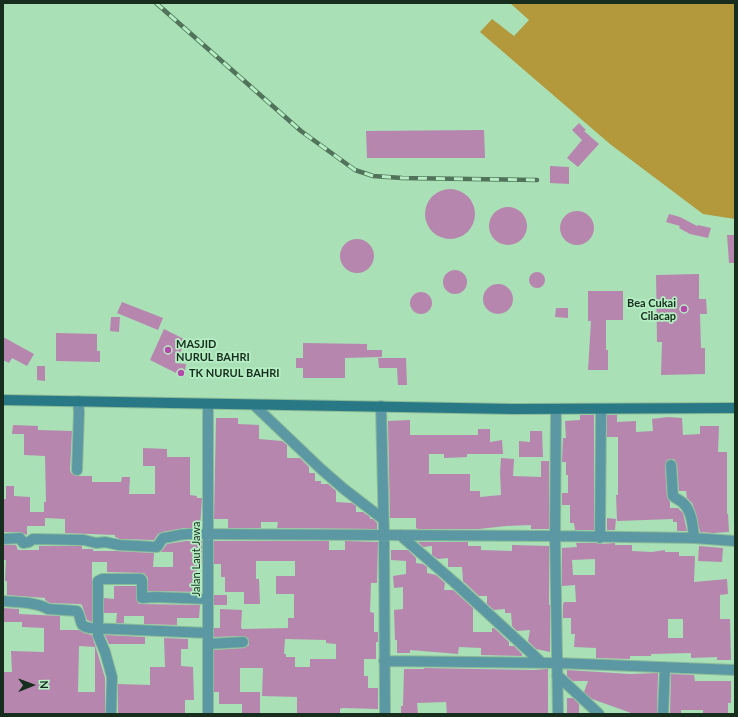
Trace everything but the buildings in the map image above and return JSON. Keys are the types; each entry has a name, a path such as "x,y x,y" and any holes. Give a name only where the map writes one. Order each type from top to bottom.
{"main road":[{"path":"3,400 556,410 735,408"}],"street":[{"path":"77,470 78,401"},
{"name":"Jalan Laut Jawa","path":"208,404 208,714"},
{"path":"254,404 321,469 383,519"},
{"path":"381,406 384,535 385,714"},
{"path":"556,410 555,536 558,714"},
{"path":"600,538 601,410"},
{"path":"671,465 673,497 685,505 688,509 694,538"},
{"path":"3,539 20,538 23,543 29,542 33,539 84,540 96,543 105,542 119,545 157,547 164,538 176,537 182,534 555,536 600,538 694,538 735,541"},
{"path":"400,535 454,582 542,663"},
{"path":"111,714 112,677 106,652 99,638 98,582 102,579 142,580 142,598 154,596 208,599"},
{"path":"3,601 38,605 48,609 77,611 81,624 84,627 98,629 208,633"},
{"path":"208,644 243,642"},
{"path":"384,660 557,663 735,670"},
{"path":"663,714 665,667"},
{"path":"557,675 599,714"}],"shaded area":[{"path":"510,3 735,3 735,219 703,214 610,144 480,32 492,19 514,36 529,20"}],"railway":[{"path":"156,3 301,131 355,170 373,176 402,178 537,180"}],"place":[{"name":"Bea Cukai Cilacap","path":"684,309"},
{"name":"MASJID NURUL BAHRI","path":"168,350"},
{"name":"TK NURUL BAHRI","path":"181,373"}]}
